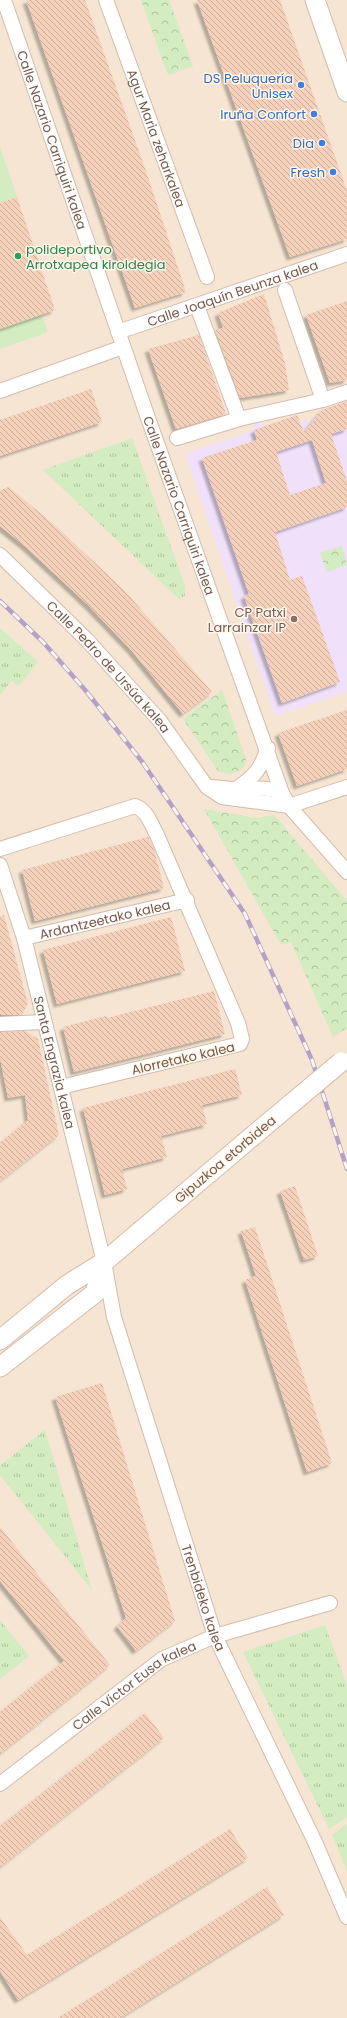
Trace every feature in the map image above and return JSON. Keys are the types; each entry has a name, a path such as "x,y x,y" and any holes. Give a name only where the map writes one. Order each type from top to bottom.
{"main road":[{"path":"315,0 347,92"},
{"name":"Gipuzkoa etorbidea","path":"0,1340 67,1285 104,1262 344,1060"},
{"path":"0,1367 95,1293 104,1262"}],"street":[{"name":"Calle Nazario Carriquiri kalea","path":"4,0 123,347 222,626 268,748 282,793 289,806 347,872"},
{"name":"Agur Maria zeharkalea","path":"106,0 207,277"},
{"name":"Calle Joaquín Beunza kalea","path":"118,332 347,254"},
{"path":"285,290 323,400"},
{"path":"197,306 239,419"},
{"path":"0,391 123,347"},
{"path":"176,438 239,419 323,400 347,392"},
{"name":"Calle Pedro de Ursúa kalea","path":"0,555 88,640 160,721 208,787 222,797 235,800 289,806"},
{"path":"236,789 254,777 262,764 268,748"},
{"path":"208,787 236,789 261,788 276,790 282,793"},
{"path":"289,806 347,787"},
{"name":"Ardantzeetako kalea","path":"0,848 135,806 140,807 146,814 186,900 211,961"},
{"name":"Santa Engrazia kalea","path":"0,865 24,938 104,1262"},
{"name":"Ardantzeetako kalea","path":"24,938 186,900"},
{"name":"Alorretako kalea","path":"61,1087 240,1044 242,1039 238,1022 211,961"},
{"path":"0,1024 44,1022"},
{"name":"Trenbideko kalea","path":"104,1262 114,1317 215,1636 315,1842 347,1917"},
{"name":"Calle Victor Eusa kalea","path":"0,1784 162,1660 215,1636 330,1603"}],"shaded area":[{"path":"0,0 347,0 347,2018 0,2018"},
{"name":"CP Patxi Larrainzar IP","path":"347,401 347,692 275,716 185,454 254,430 252,425 261,421 263,427 297,415 301,423 315,418 322,410"}],"green space":[{"path":"141,0 169,0 193,66 168,75"},
{"path":"0,147 17,197 0,203"},
{"path":"41,313 48,332 0,349 0,328"},
{"path":"132,438 185,586 185,596 179,599 43,470"},
{"path":"342,546 347,565 327,572 320,553"},
{"path":"0,628 38,662 19,686 11,681 0,695"},
{"path":"222,690 246,759 245,767 232,774 218,771 183,719"},
{"path":"204,809 256,818 274,815 347,901 347,1028 333,1037 291,942 281,945"},
{"path":"45,1430 92,1590 0,1475 0,1465"},
{"path":"0,1620 29,1656 0,1679"},
{"path":"325,1625 347,1685 347,1817 329,1829 243,1652"},
{"path":"347,1824 347,1871 332,1835"}],"building":[{"path":"26,0 85,0 146,171 186,292 135,308"},
{"path":"197,0 280,0 347,191 347,239 290,257"},
{"name":"polideportivo Arrotxapea kiroldegia","path":"17,197 55,310 0,329 0,203"},
{"path":"264,294 285,363 289,390 240,398 215,330 223,328 218,313"},
{"path":"347,301 347,380 330,383 306,315"},
{"path":"199,335 226,414 176,429 148,349"},
{"path":"91,389 102,422 0,456 0,420"},
{"path":"347,401 347,429 331,434 347,481 347,507 275,532 290,580 302,576 340,682 282,703 244,596 249,594 202,458 257,440 254,430 297,415 304,432 322,410","holes":["312,440 326,483 290,495 276,452"]},
{"path":"9,487 59,529 126,592 212,692 183,714 132,651 88,605 26,547 0,526 0,490"},
{"path":"347,710 347,769 297,786 278,733"},
{"path":"148,837 154,849 164,888 35,921 22,870"},
{"path":"4,915 28,1004 21,1015 0,1015 0,916"},
{"path":"171,917 185,971 57,1004 43,950"},
{"path":"214,991 225,1034 74,1072 63,1027 106,1016 107,1018"},
{"path":"25,1031 38,1039 59,1135 0,1181 0,1143 28,1120 25,1095 8,1098 0,1058 0,1032"},
{"path":"235,1069 242,1095 202,1105 207,1124 161,1136 167,1157 122,1169 127,1189 105,1195 83,1108"},
{"path":"295,1186 318,1256 304,1260 280,1191"},
{"path":"255,1227 332,1463 307,1472 245,1280 256,1276 241,1231"},
{"path":"102,1383 175,1621 136,1651 117,1626 126,1618 55,1397"},
{"path":"0,1527 110,1665 0,1754 0,1712 64,1661 0,1581"},
{"path":"145,1713 164,1738 0,1867 0,1826"},
{"path":"230,1829 248,1858 18,2000 0,1971 0,1917 27,1955"},
{"path":"267,1887 284,1915 120,2018 58,2018"}],"railway":[{"path":"0,601 43,642 86,691 143,763 245,914 312,1060 347,1169"}],"place":[{"name":"DS Peluquería Unisex","path":"301,85"},
{"name":"Iruña Confort","path":"314,114"},
{"name":"Dia","path":"322,143"},
{"name":"Fresh","path":"333,172"},
{"name":"polideportivo Arrotxapea kiroldegia","path":"18,256"},
{"name":"CP Patxi Larrainzar IP","path":"294,619"}]}
